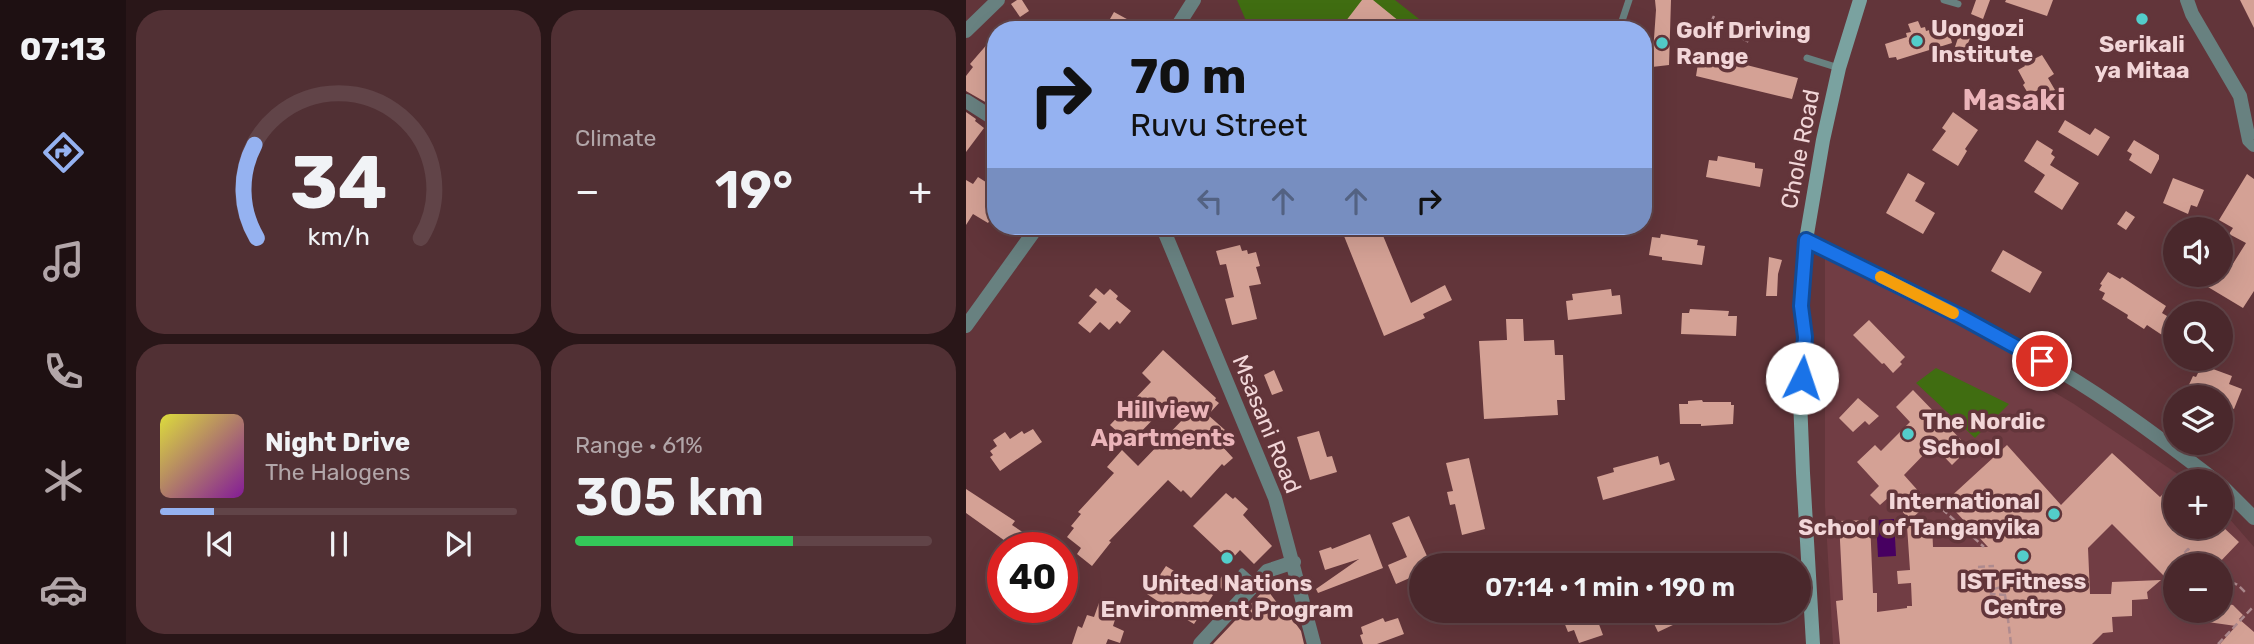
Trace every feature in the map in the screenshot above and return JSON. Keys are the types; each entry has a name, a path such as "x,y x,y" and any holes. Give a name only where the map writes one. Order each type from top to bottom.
{"street":[{"path":"966,31 998,0"},
{"path":"1181,21 1194,0"},
{"name":"Chole Road","path":"1813,644 1800,399 1805,337 1801,306 1806,240 1823,140 1839,68 1860,0"},
{"path":"2187,0 2192,15 2240,96 2249,140 2254,145"},
{"path":"966,102 987,115"},
{"path":"966,326 1032,235"},
{"name":"Msasani Road","path":"1166,235 1275,498 1314,644"},
{"path":"1806,240 1960,316 2060,371 2154,434 2200,469"},
{"path":"2233,497 2254,518"},
{"path":"1200,644 1254,583 1268,571 1294,562"}],"lane":[{"path":"1622,21 1629,0"},
{"path":"1944,0 1958,4"},
{"path":"1807,58 1839,68"},
{"path":"1242,572 1254,583"}],"path":[{"path":"1714,16 1711,22 1751,43"},
{"path":"1942,509 1984,547"},
{"path":"1978,567 1994,566"},
{"path":"2233,583 2246,593"},
{"path":"2006,595 2011,644"},
{"path":"2218,644 2254,606"}],"shaded area":[{"path":"1825,256 1938,310 2053,371 2040,384 2170,469 2163,469 2163,539 2233,539 2233,523 2254,547 2254,644 1833,644 1825,506"},
{"path":"1894,519 1896,556 1878,557 1876,520"}],"green space":[{"path":"1237,0 1395,0 1422,21 1246,21"},
{"path":"1936,368 2009,404 1975,438 1916,383"}],"building":[{"path":"1022,0 1029,11 1020,17 1011,4"},
{"path":"1362,0 1373,0 1399,21 1346,21"},
{"name":"Golf Driving Range","path":"1655,0 1671,0 1669,65 1652,67 1656,10"},
{"path":"1976,0 1990,0 1983,19 1971,14"},
{"path":"2053,0 2047,16 2005,2"},
{"path":"2240,0 2254,0 2254,28"},
{"path":"1114,12 1130,21 1109,21"},
{"name":"Uongozi Institute","path":"1918,21 1926,31 1933,29 1935,32 1948,28 1952,43 1897,60 1896,57 1889,58 1885,44 1907,37 1906,33 1911,32 1908,24"},
{"path":"1961,29 1972,33 1965,51 1955,47"},
{"path":"987,44 987,103 966,91 966,76 973,67 970,64"},
{"path":"1700,51 1712,52 1711,56 1798,78 1792,99 1696,76"},
{"path":"2042,55 2054,74 2048,78 2055,90 2043,97 2038,90 2029,95 2018,70"},
{"path":"966,112 984,128 966,152"},
{"path":"1953,112 1978,130 1965,149 1967,151 1958,166 1932,150 1946,131 1942,128"},
{"path":"2065,120 2090,135 2095,128 2110,137 2098,156 2058,132"},
{"path":"2037,140 2053,150 2051,154 2055,157 2050,165 2079,183 2062,210 2034,192 2045,175 2024,161"},
{"path":"2134,140 2159,155 2151,174 2129,160 2132,154 2127,151"},
{"path":"1718,156 1755,163 1755,168 1763,169 1760,187 1706,177 1709,160 1717,161"},
{"path":"1908,173 1925,183 1915,201 1935,213 1923,234 1886,213"},
{"path":"2247,174 2254,179 2254,291 2243,308 2208,287 2233,287 2233,264 2246,243 2233,236 2233,217 2221,217"},
{"path":"978,177 987,183 987,222 973,214 966,225 966,180 973,184"},
{"path":"2173,178 2204,190 2197,207 2191,205 2188,214 2163,203"},
{"path":"2126,211 2135,217 2126,230 2117,224"},
{"path":"1661,234 1698,240 1697,245 1705,246 1702,265 1662,260 1662,257 1649,255 1652,237 1660,238"},
{"path":"1344,235 1383,235 1411,303 1445,285 1452,300 1423,314 1425,318 1384,336"},
{"path":"1240,245 1242,251 1247,250 1248,254 1256,252 1260,266 1256,267 1261,284 1249,286 1257,319 1232,325 1225,299 1234,297 1226,264 1220,265 1216,251"},
{"path":"2003,250 2042,272 2030,293 1991,271"},
{"path":"1769,257 1782,260 1777,296 1766,296"},
{"path":"2108,272 2120,279 2122,277 2163,304 2162,335 2147,325 2144,329 2102,299 2105,293 2099,290 2102,285 2100,284"},
{"path":"1096,288 1104,295 1110,289 1118,296 1116,299 1131,311 1120,324 1117,321 1109,330 1100,322 1090,333 1078,323 1097,302 1089,296"},
{"path":"1611,289 1612,296 1620,295 1622,314 1568,320 1566,301 1573,300 1572,294"},
{"path":"1690,309 1729,311 1728,316 1737,316 1736,336 1681,334 1682,313 1689,313"},
{"path":"1506,319 1523,319 1524,341 1554,340 1555,355 1563,355 1565,400 1557,400 1558,415 1484,419 1479,341 1507,340"},
{"path":"1869,320 1905,357 1893,373 1853,335"},
{"path":"1163,350 1216,398 1219,403 1208,415 1225,430 1221,435 1225,439 1221,445 1233,458 1224,466 1222,464 1191,498 1168,480 1109,541 1111,542 1092,566 1078,555 1081,548 1078,546 1078,532 1071,532 1074,528 1071,526 1081,514 1078,512 1114,473 1107,467 1122,450 1138,466 1187,415 1171,401 1130,443 1110,425 1151,382 1142,373"},
{"path":"1274,370 1283,391 1272,395 1264,375"},
{"path":"2199,371 2218,371 2232,376 2229,384 2232,385 2189,385 2193,376 2196,377"},
{"path":"2233,386 2242,389 2233,409"},
{"path":"1913,390 1969,448 1952,465 1933,445 1904,475 1929,503 1910,520 1889,497 1880,505 1870,495 1879,486 1857,462 1875,445 1881,451 1910,422 1896,407"},
{"path":"1858,398 1879,416 1869,425 1865,421 1853,432 1839,418"},
{"path":"1702,400 1731,402 1731,405 1734,405 1733,424 1680,424 1679,404"},
{"path":"1033,429 1042,442 1000,471 990,457 993,455 990,451 997,446 993,440 1005,432 1010,439 1022,431 1024,434"},
{"path":"1319,431 1327,457 1332,456 1337,472 1310,480 1297,437"},
{"path":"2007,445 2061,505 2112,453 2160,497 2163,494 2163,539 2233,539 2233,536 2239,542 2228,553 2163,553 2163,575 2112,524 2088,548 2090,594 2111,594 2112,582 2161,580 2147,592 2148,599 2132,600 2132,616 2112,617 2113,632 2103,633 2092,644 1840,644 1836,601 1843,600 1839,521 1870,520 1873,593 1877,593 1877,612 1907,608 1912,606 1911,583 1898,584 1897,571 1910,570 1907,526 1932,524 1933,547 1988,547 1946,501"},
{"path":"1658,456 1660,465 1669,462 1675,480 1603,500 1597,477 1614,472 1613,468"},
{"path":"1469,458 1485,529 1462,535 1455,504 1450,505 1447,492 1453,491 1446,463"},
{"path":"966,489 1015,521 1012,525 1022,532 993,532 966,513"},
{"path":"1226,493 1248,509 1243,515 1272,546 1254,564 1240,550 1230,561 1193,526"},
{"path":"1409,516 1426,553 1409,553 1409,578 1396,584 1388,565 1407,557 1392,523"},
{"path":"1370,534 1383,568 1318,593 1316,589 1359,559 1325,570 1319,551 1331,547 1332,549"},
{"path":"1166,566 1213,595 1194,624 1164,610 1159,602 1147,594"},
{"path":"1226,572 1238,583 1227,594 1216,583"},
{"path":"1266,588 1283,611 1293,604 1297,618 1293,620 1301,631 1304,644 1213,644"},
{"path":"1100,600 1119,607 1113,626 1124,631 1120,643 1108,639 1106,644 1072,644 1078,626 1082,628 1087,615 1094,617"},
{"path":"2233,605 2243,615 2239,619 2254,632 2254,644 2220,644 2236,626 2215,623 2233,623"},
{"path":"1383,618 1385,622 1398,618 1404,634 1377,644 1363,644 1361,627"},
{"path":"1564,623 1598,623 1603,635 1579,643 1574,630 1568,632"},
{"path":"1654,623 1675,623 1675,624 1658,632"}],"slow traffic":[{"path":"1881,277 1953,313"}],"place":[{"name":"Serikali ya Mitaa","path":"2142,19"},
{"name":"Uongozi Institute","path":"1917,41"},
{"name":"Golf Driving Range","path":"1662,43"},
{"name":"The Nordic School","path":"1908,434"},
{"name":"International School of Tanganyika","path":"2054,514"},
{"name":"IST Fitness Centre","path":"2023,556"},
{"name":"United Nations Environment Program","path":"1227,558"}],"district":[{"name":"Masaki","path":"2014,100"},
{"name":"Hillview Apartments","path":"1163,424"}],"route":[{"path":"1802,378 1805,337 1801,306 1806,240 1960,316 2042,361"}]}
